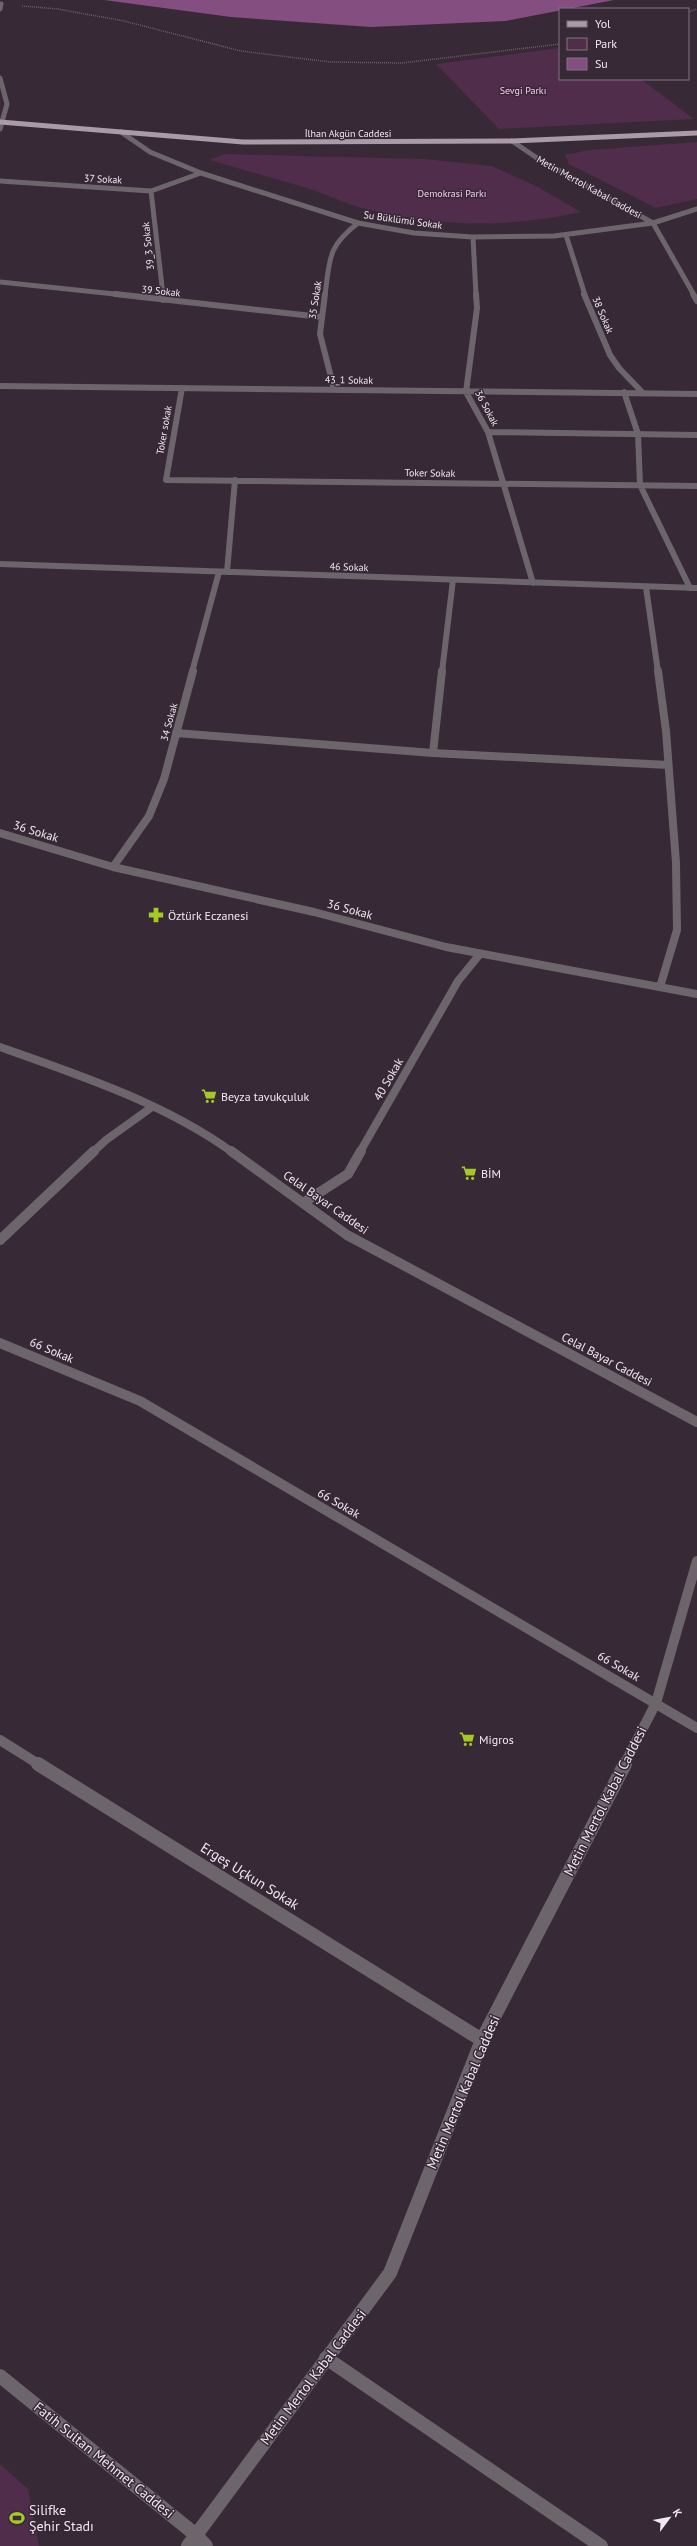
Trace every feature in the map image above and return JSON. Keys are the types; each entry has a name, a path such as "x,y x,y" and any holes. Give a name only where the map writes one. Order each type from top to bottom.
{"main road":[{"name":"İlhan Akgün Caddesi","path":"2,122 243,142 512,141 697,133"}],"street":[{"path":"0,78 7,104 0,129"},
{"name":"Su Büklümü Sokak","path":"121,132 150,152 201,173 358,223 414,233 473,237 566,235 653,223 697,209"},
{"name":"Metin Mertol Kabal Caddesi","path":"512,141 537,158 619,202 653,223 697,301"},
{"name":"37 Sokak","path":"0,182 151,191 201,173"},
{"name":"39_3 Sokak","path":"151,191 163,300"},
{"name":"35 Sokak","path":"334,389 320,334 320,317 330,255 340,237 358,223"},
{"name":"38 Sokak","path":"566,235 580,284 605,344 618,367 642,392"},
{"name":"36 Sokak","path":"473,237 477,308 466,392 488,432 533,583"},
{"name":"39 Sokak","path":"0,282 320,317"},
{"name":"43_1 Sokak","path":"0,386 334,389 466,392 642,392 697,394"},
{"name":"Toker sokak","path":"166,476 182,388"},
{"path":"624,392 638,434 640,486 694,588"},
{"path":"488,432 697,435"},
{"name":"Toker Sokak","path":"166,476 166,480 697,486"},
{"path":"227,572 235,480"},
{"name":"46 Sokak","path":"0,564 646,588 694,588"},
{"name":"34 Sokak","path":"113,867 149,816 164,779 219,572"},
{"path":"433,753 453,580"},
{"path":"646,588 666,731 676,863 677,930 660,987"},
{"path":"176,733 433,753 668,765"},
{"name":"36 Sokak","path":"0,833 113,867 314,912 446,947 697,994"},
{"name":"40 Sokak","path":"303,1203 348,1174 458,980 480,954"},
{"name":"Celal Bayar Caddesi","path":"0,1047 108,1085 213,1138 347,1235 697,1422"},
{"path":"0,1240 106,1140 152,1107"},
{"name":"66 Sokak","path":"0,1343 140,1401 697,1728"},
{"name":"Metin Mertol Kabal Caddesi","path":"196,2542 326,2358 390,2273 482,2040 656,1703 697,1561"},
{"name":"Ergeş Uçkun Sokak","path":"0,1740 482,2040"},
{"path":"326,2358 601,2546"},
{"name":"Fatih Sultan Mehmet Caddesi","path":"0,2376 196,2542"}],"path":[{"path":"1,6 58,9 124,21 241,51 330,62 402,63 559,44"}],"green space":[{"name":"Sevgi Parkı","path":"559,48 559,80 642,80 694,119 499,129 436,64"},
{"path":"697,142 697,199 656,208 569,164 565,155 589,150"},
{"name":"Demokrasi Parkı","path":"224,154 425,159 492,166 538,187 581,212 528,221 501,223 450,222 397,216 356,206 313,190 210,160"},
{"name":"Silifke Şehir Stadı","path":"0,2464 28,2489 39,2546 0,2546"}],"water":[{"path":"104,0 614,0 572,8 559,8 559,11 505,21 371,27 231,17"}],"place":[{"name":"Öztürk Eczanesi","path":"156,915"},
{"name":"Beyza tavukçuluk","path":"209,1096"},
{"name":"BİM","path":"469,1173"},
{"name":"Migros","path":"467,1739"},
{"name":"Silifke Şehir Stadı","path":"17,2518"}]}
